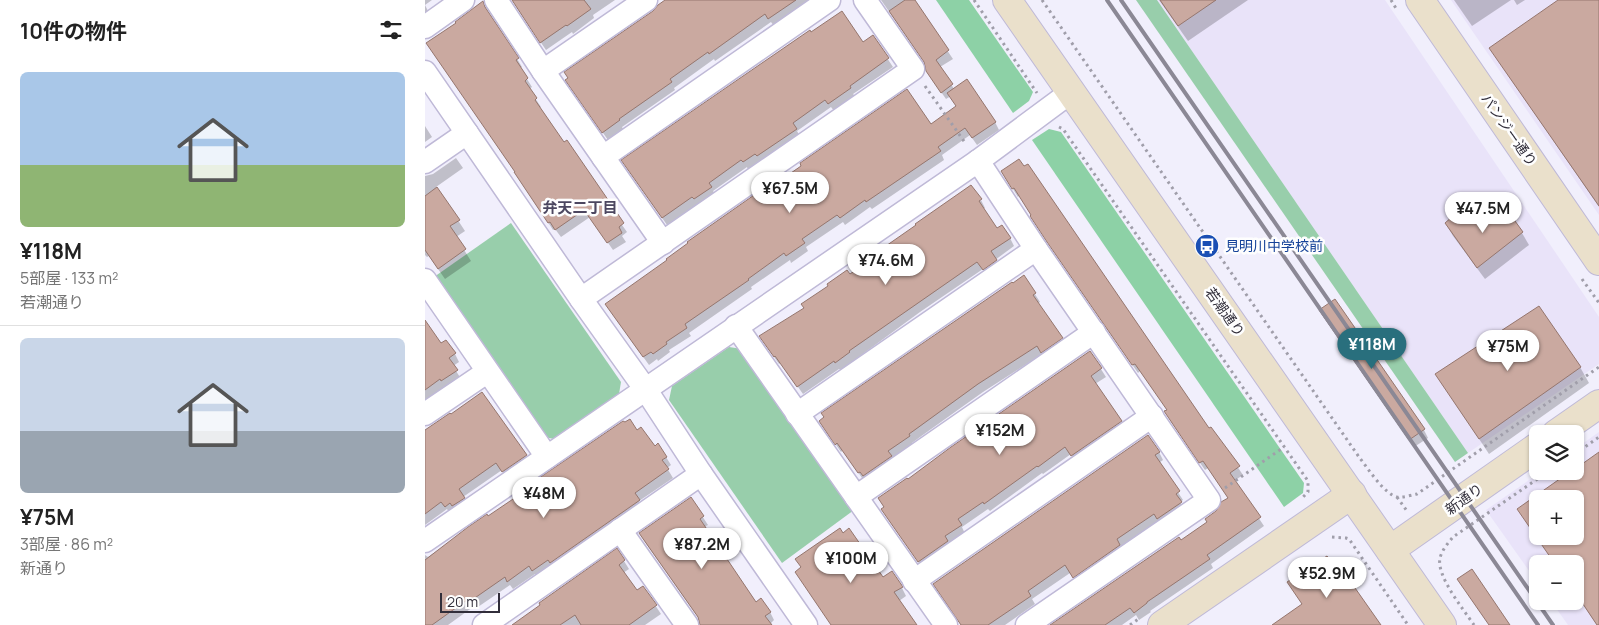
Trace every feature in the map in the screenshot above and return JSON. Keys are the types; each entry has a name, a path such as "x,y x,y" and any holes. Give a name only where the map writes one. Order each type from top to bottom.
{"street":[{"path":"425,27 463,0"},
{"path":"496,0 663,243"},
{"path":"543,71 646,0"},
{"path":"603,157 829,0"},
{"path":"581,299 913,69 865,0"},
{"name":"若潮通り","path":"1007,0 1442,625"},
{"name":"パンジー通り","path":"1420,0 1599,261"},
{"path":"425,72 646,390 701,474 806,625"},
{"path":"425,542 646,390 974,156 1071,92"},
{"path":"425,162 467,133"},
{"path":"974,156 1209,500 1027,625"},
{"path":"797,414 1036,249"},
{"path":"426,285 547,457"},
{"path":"736,326 946,625"},
{"path":"855,497 1094,332"},
{"path":"425,414 487,372"},
{"path":"1569,425 1599,404"},
{"path":"914,580 1152,416"},
{"name":"新通り","path":"1390,550 1529,453"},
{"path":"484,625 701,474"},
{"path":"1154,620 1352,494"},
{"path":"621,530 677,621"}],"path":[{"path":"974,0 1036,91 1038,98"},
{"path":"1042,0 1359,457 1390,493 1397,497 1417,494 1599,367"},
{"path":"913,69 974,156"},
{"path":"1056,125 1063,129 1308,481 1308,492 1293,504"},
{"path":"1584,448 1599,437"},
{"path":"1209,500 1284,447"},
{"path":"1474,625 1445,580 1440,558 1445,547 1453,537 1536,480"},
{"path":"1308,486 1313,488"},
{"path":"1327,539 1333,536 1349,539 1408,625"},
{"path":"1130,625 1154,620"}],"shaded area":[{"path":"1157,0 1385,0 1599,317 1599,364 1468,453"},
{"path":"1451,0 1599,0 1599,215"},
{"path":"1599,432 1599,625 1568,625 1557,610 1584,610 1584,555 1529,555 1529,571 1486,510 1529,480 1584,480 1584,443"}],"green space":[{"path":"936,0 969,0 1033,92 1029,101 1013,113"},
{"path":"1136,0 1157,0 1468,453 1455,462"},
{"path":"1049,129 1061,132 1304,483 1303,493 1284,507 1032,140"},
{"path":"511,223 621,382 619,394 554,439 544,437 434,277"},
{"path":"729,347 742,349 854,510 782,563 669,400 672,386"}],"building":[{"path":"512,0 584,0 591,9 540,43"},
{"path":"665,0 796,0 768,19 765,14 709,54 708,52 670,79 672,82 602,133 565,80 568,78 564,72 653,11"},
{"path":"905,0 915,0 949,50 936,60 953,84 941,93 926,71 924,62 889,11"},
{"path":"1160,0 1216,0 1178,26"},
{"path":"1558,0 1599,0 1599,206 1489,48"},
{"path":"483,1 485,7 519,58 516,60 528,78 525,81 537,98 535,100 564,142 567,140 624,223 619,227 622,233 607,243 584,210 555,230 550,222 548,223 426,43 456,23"},
{"path":"842,11 863,42 873,35 889,58 828,104 825,100 793,123 797,129 757,156 755,154 743,162 741,160 709,183 712,187 694,199 692,197 662,218 621,160 810,30 811,32"},
{"path":"967,79 996,122 972,138 965,128 938,147 941,151 866,202 865,200 840,218 837,215 802,239 805,243 786,256 784,253 749,280 685,324 687,328 666,342 667,344 653,354 651,352 643,357 605,304 667,260 687,242 767,186 768,189 801,166 800,163 907,89 931,124 956,106 947,93"},
{"path":"1019,159 1024,166 1028,164 1209,428 1211,427 1240,466 1230,473 1261,517 1207,555 1210,559 1134,613 1130,608 1105,625 1050,625 1179,537 1181,540 1207,522 1205,519 1216,511 1221,502 1228,498 1203,461 1199,463 1164,411 1167,410 1135,364 1132,365 1047,242 1014,188 1012,189 1001,171"},
{"path":"971,185 982,199 979,201 997,228 1002,225 1011,238 991,251 997,260 983,270 977,262 849,351 835,363 834,361 797,387 759,336 804,308 801,304 828,286 827,284 847,270 850,274 884,250 883,248 915,224"},
{"path":"437,187 460,220 450,226 466,249 438,269 425,250 425,196"},
{"path":"1467,204 1484,227 1507,210 1523,232 1477,268 1445,223"},
{"path":"1024,275 1036,293 1033,295 1063,338 1041,353 1037,346 978,384 888,451 892,456 863,476 860,472 858,473 837,443 835,445 819,421 824,417 821,413"},
{"path":"1335,299 1425,429 1409,440 1319,310"},
{"path":"1539,306 1581,367 1479,439 1435,374"},
{"path":"425,320 441,343 446,340 456,353 449,358 458,370 441,381 440,379 425,390"},
{"path":"1090,351 1102,368 1091,376 1122,421 1071,456 1065,447 984,504 983,502 958,519 962,525 945,536 948,541 918,562 881,509 884,507 878,498"},
{"path":"482,392 527,455 502,472 496,463 459,489 465,498 452,506 450,503 445,507 441,502 425,514 425,430"},
{"path":"630,419 637,430 641,427 655,446 658,443 667,457 662,460 669,469 635,493 640,500 550,563 548,560 532,571 529,566 507,582 505,577 469,602 467,600 432,625 425,625 425,560 468,527 519,495 517,493 623,421 625,422"},
{"path":"1148,435 1160,452 1155,455 1180,491 1176,494 1182,502 1157,519 1154,514 1117,539 1120,545 1073,578 1065,565 1028,591 1031,596 988,625 961,625 933,584"},
{"path":"1599,452 1599,625 1597,625 1584,606 1584,555 1549,555 1542,545 1584,545 1584,490 1544,490 1558,480 1584,480 1584,463"},
{"path":"691,497 704,516 700,519 756,602 761,598 771,612 765,616 772,625 700,625 698,617 639,533"},
{"path":"1529,501 1529,526 1517,509"},
{"path":"840,528 843,533 849,528 883,577 892,571 903,587 894,592 917,625 831,625 795,572 801,567 795,559"},
{"path":"617,548 625,560 619,565 637,590 643,586 657,605 629,625 581,625 575,615 560,625 512,625 540,605 539,603"},
{"path":"1327,556 1330,560 1334,558 1381,625 1272,625 1302,604 1287,582"},
{"path":"1472,569 1510,625 1489,625 1457,579"}],"railway":[{"path":"1107,0 1538,625"},
{"path":"1121,0 1553,625"}],"place":[{"name":"見明川中学校前","path":"1207,246"}],"district":[{"name":"弁天二丁目","path":"580,208"}]}
